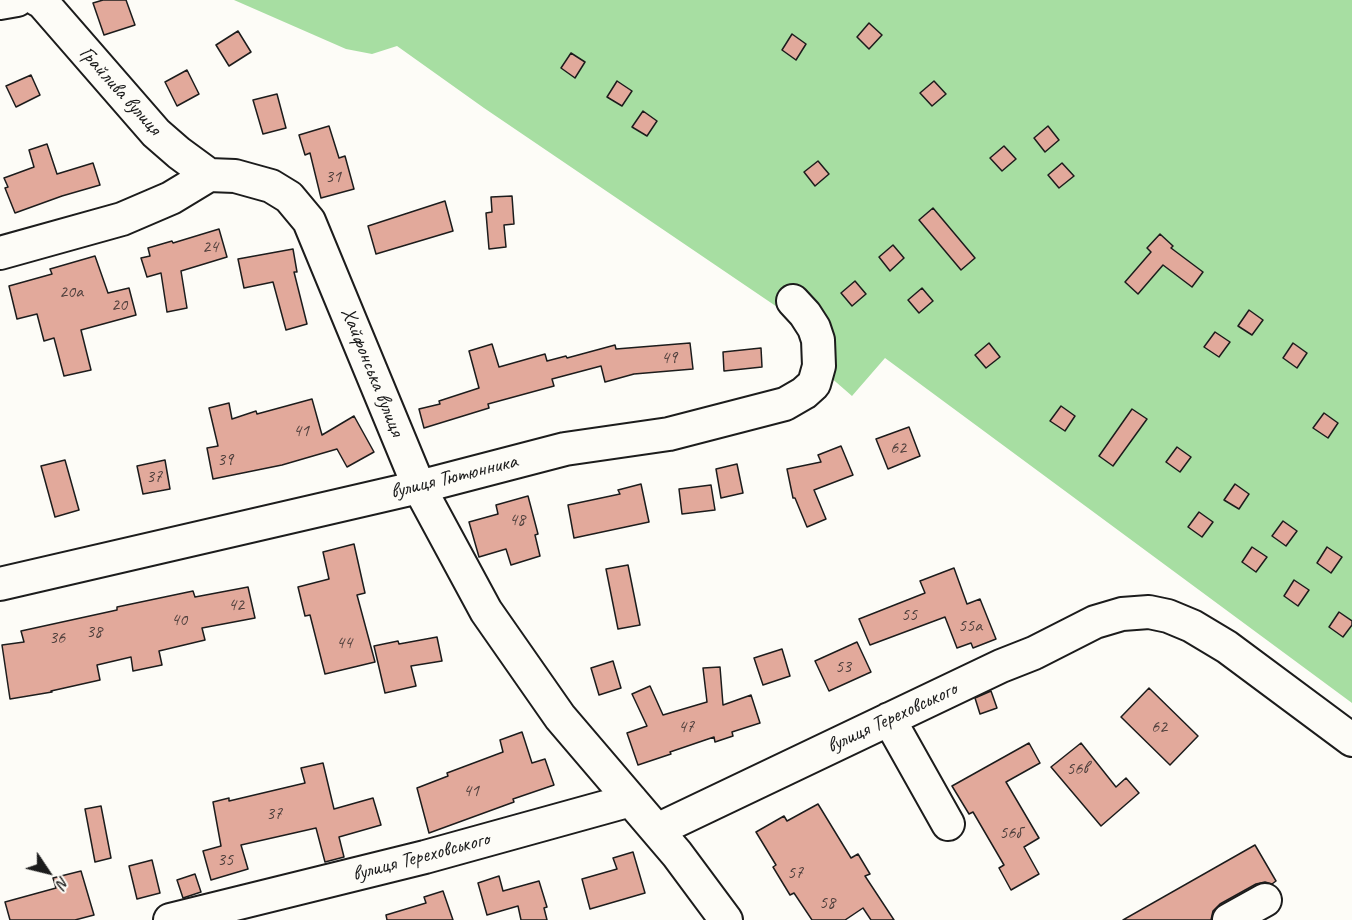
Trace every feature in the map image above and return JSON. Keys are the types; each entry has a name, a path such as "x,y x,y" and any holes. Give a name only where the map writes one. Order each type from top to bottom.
{"street":[{"name":"Грайлива вулиця","path":"0,3 36,1 156,133 179,153 210,174"},
{"path":"0,253 122,219 171,198 210,174"},
{"name":"Хайфонська вулиця","path":"210,174 236,176 271,186 289,197 309,220 420,487 486,611 560,717 631,800"},
{"name":"вулиця Тютюнника","path":"0,584 420,487 565,448 669,434 785,404 814,384 819,366 819,348 814,328 806,314 794,301"},
{"name":"вулиця Тереховського","path":"657,830 1001,666 1034,653 1095,622 1122,614 1149,612 1168,616 1192,626 1227,647 1352,740"},
{"path":"889,719 948,824"},
{"path":"631,800 726,920"},
{"name":"вулиця Тереховського","path":"170,920 425,857 631,800"},
{"path":"1229,920 1265,900"}],"green space":[{"path":"234,0 1352,0 1352,703 885,358 852,396 821,369 786,313 484,108 397,46 372,54 346,49"}],"building":[{"path":"103,0 126,0 135,25 104,35 93,3"},
{"path":"869,23 882,35 869,49 857,37"},
{"path":"238,31 251,52 229,66 216,45"},
{"path":"792,34 806,44 796,60 782,50"},
{"path":"571,53 585,62 575,78 561,68"},
{"path":"187,70 199,94 177,106 165,82"},
{"path":"31,75 40,95 16,107 6,86"},
{"path":"617,81 632,91 622,106 607,97"},
{"path":"934,81 946,94 932,106 920,93"},
{"path":"277,94 286,128 263,134 253,100"},
{"path":"643,111 657,121 647,136 632,127"},
{"path":"329,126 339,158 345,156 354,189 321,198 310,153 305,155 299,135"},
{"path":"1048,126 1059,140 1045,152 1034,138"},
{"path":"47,144 57,174 93,163 100,185 15,213 5,188 8,187 4,178 34,167 29,150"},
{"path":"1004,146 1016,159 1002,171 990,158"},
{"path":"818,161 829,174 815,186 804,172"},
{"path":"1062,163 1074,176 1059,188 1048,175"},
{"path":"512,196 514,224 504,225 506,247 489,249 486,213 492,212 491,197"},
{"path":"445,201 453,231 376,254 368,226"},
{"path":"933,208 975,258 961,270 919,220"},
{"path":"219,229 227,257 181,271 187,308 167,312 161,273 147,277 141,258 150,256 148,248"},
{"path":"1160,234 1173,246 1171,248 1203,272 1192,287 1163,265 1138,294 1125,282 1151,252 1147,248"},
{"path":"893,245 904,258 890,271 879,257"},
{"path":"293,249 297,272 294,272 307,324 286,330 273,282 244,288 238,259"},
{"path":"95,256 108,293 129,288 136,315 81,330 91,370 64,376 54,338 44,341 37,314 17,319 9,286 52,274 50,269"},
{"path":"855,281 866,294 852,306 841,293"},
{"path":"922,288 933,301 919,313 908,300"},
{"path":"1249,310 1263,320 1252,335 1238,326"},
{"path":"1215,332 1230,342 1219,357 1204,347"},
{"path":"690,343 693,369 634,374 605,382 601,366 552,379 554,386 488,404 489,408 424,428 419,409 440,404 439,401 479,388 469,351 492,344 499,367 545,354 547,361 615,345 616,349"},
{"path":"989,343 1000,357 986,368 975,355"},
{"path":"1293,343 1307,353 1297,368 1283,358"},
{"path":"761,348 762,367 724,371 723,352"},
{"path":"312,399 322,435 354,416 374,452 347,467 337,449 282,465 213,479 207,448 218,446 209,408 229,403 232,419 256,411 257,414"},
{"path":"1061,406 1075,416 1065,431 1050,421"},
{"path":"1132,409 1147,419 1113,466 1099,456"},
{"path":"1324,413 1338,423 1328,438 1313,428"},
{"path":"909,427 920,456 888,469 876,439"},
{"path":"841,446 853,475 814,490 826,519 807,527 795,498 793,498 787,469 821,462 818,455"},
{"path":"1177,447 1191,457 1180,472 1166,462"},
{"path":"65,460 79,510 55,517 41,466"},
{"path":"165,460 170,489 143,494 137,466"},
{"path":"737,464 743,493 721,498 716,469"},
{"path":"641,484 649,522 574,538 568,505 620,494 618,490"},
{"path":"1235,484 1249,494 1239,509 1224,500"},
{"path":"711,485 715,510 682,514 679,489"},
{"path":"528,496 538,534 535,535 540,556 511,565 506,549 479,557 469,522 498,514 496,505"},
{"path":"1199,512 1213,522 1202,537 1188,527"},
{"path":"1283,521 1297,531 1286,546 1272,536"},
{"path":"354,544 365,593 357,595 375,662 325,674 310,615 305,616 298,587 329,579 323,552"},
{"path":"1252,547 1267,557 1256,572 1242,562"},
{"path":"1327,547 1342,557 1331,573 1317,563"},
{"path":"628,565 640,625 618,629 606,569"},
{"path":"954,568 967,604 980,599 996,639 973,648 971,643 957,648 945,617 870,645 859,619 925,593 920,581"},
{"path":"1294,580 1309,590 1298,606 1284,596"},
{"path":"248,587 255,618 202,628 205,640 159,651 162,665 133,671 131,657 97,665 100,680 52,692 10,699 2,645 24,642 21,631 193,591 195,597"},
{"path":"1339,612 1352,621 1352,625 1343,637 1329,627"},
{"path":"437,637 442,661 411,666 416,686 385,693 374,646"},
{"path":"857,642 871,672 829,691 815,661"},
{"path":"782,649 790,676 763,685 754,658"},
{"path":"613,661 621,688 599,695 591,668"},
{"path":"720,667 723,705 751,695 760,723 732,732 733,736 715,742 714,737 638,765 627,733 647,726 632,694 650,686 663,715 707,702 703,668"},
{"path":"1149,688 1198,736 1170,765 1121,717"},
{"path":"991,691 997,708 980,714 975,698"},
{"path":"522,732 532,763 545,759 554,785 429,833 417,788 448,776 447,773 503,752 500,740"},
{"path":"1029,743 1040,763 1006,782 1039,838 1024,847 1039,874 1011,890 999,868 1004,865 973,812 969,814 952,786"},
{"path":"1081,743 1116,787 1126,778 1139,793 1101,826 1051,767"},
{"path":"323,763 334,809 373,798 381,825 339,837 344,857 325,862 316,828 241,845 248,869 211,880 203,851 221,846 213,802 229,798 229,801 305,783 301,768"},
{"path":"818,804 851,858 858,854 870,874 865,876 894,920 871,920 863,908 845,920 812,920 794,893 790,895 773,867 776,865 756,832 784,816 787,821"},
{"path":"101,806 111,858 95,862 85,809"},
{"path":"1255,845 1276,881 1272,884 1265,882 1256,884 1220,904 1213,911 1211,920 1123,920"},
{"path":"633,852 645,893 590,909 582,879 617,869 613,858"},
{"path":"152,860 160,893 137,899 129,866"},
{"path":"81,871 94,915 75,920 10,920 5,902 56,888 53,878"},
{"path":"195,874 201,892 183,898 177,880"},
{"path":"499,876 503,891 539,881 547,907 544,908 547,920 521,920 518,906 487,915 478,883"},
{"path":"443,891 453,920 387,920 386,915 426,903 424,897"}]}
